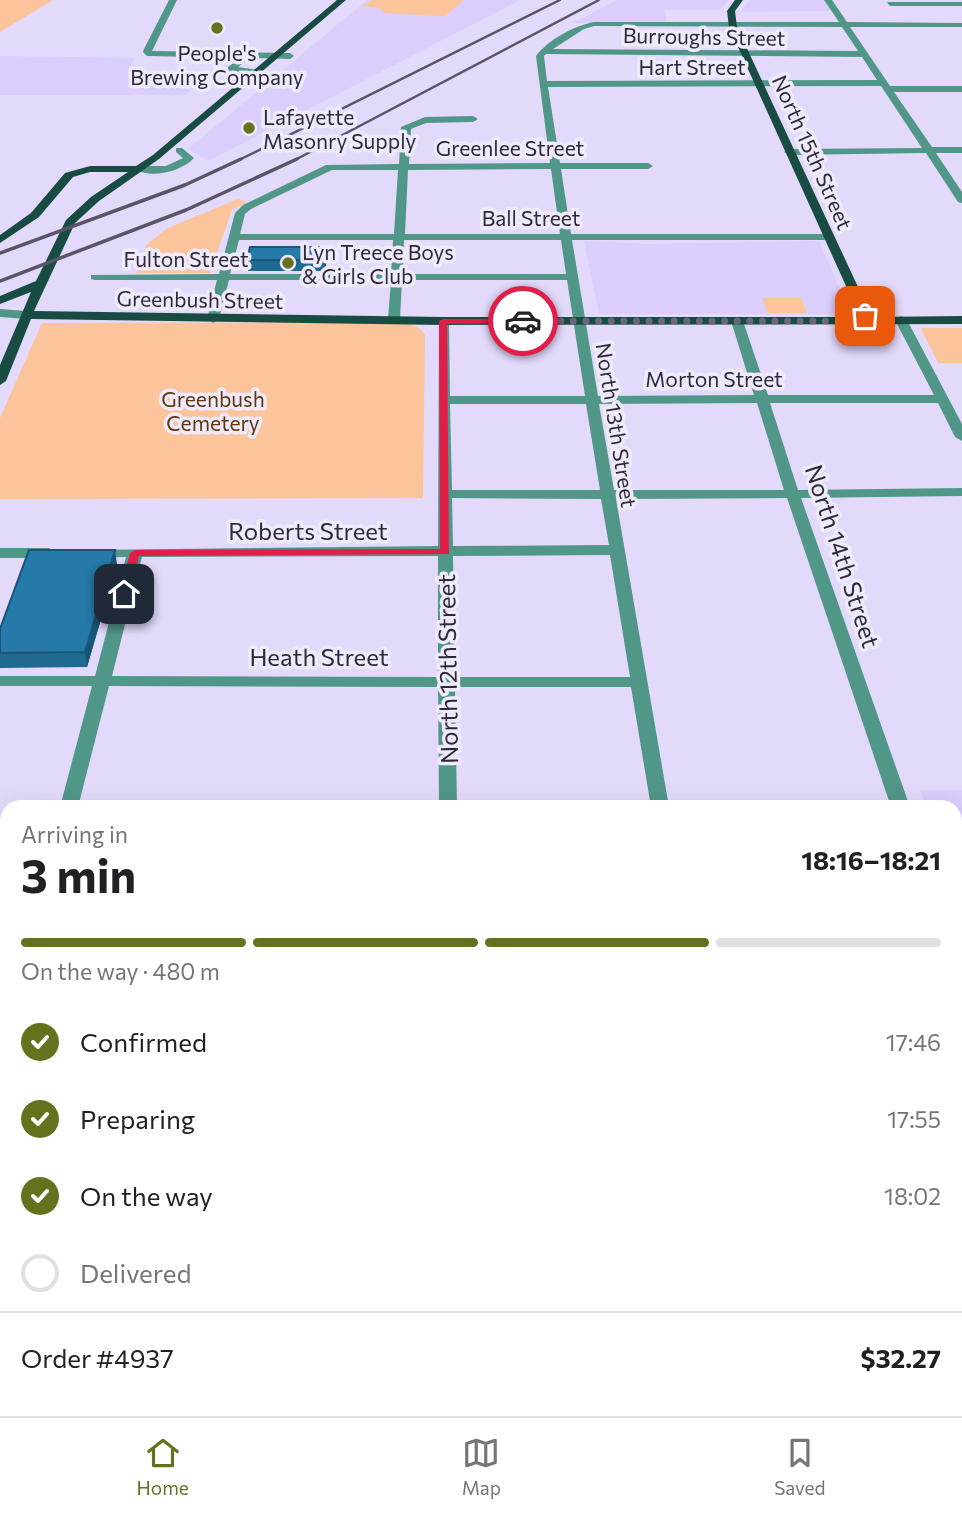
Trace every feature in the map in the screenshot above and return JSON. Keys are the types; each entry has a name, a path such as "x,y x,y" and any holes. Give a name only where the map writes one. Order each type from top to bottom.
{"main road":[{"path":"733,26 731,11 739,0"},
{"path":"0,381 26,315 70,222 95,199 139,169 273,56 345,4"},
{"path":"179,150 290,56 345,4"},
{"name":"North 15th Street","path":"733,26 868,321"},
{"path":"0,240 34,215 69,175 90,169 139,169"},
{"path":"0,300 42,283"},
{"name":"Greenbush Street","path":"26,315 443,321 962,320"}],"street":[{"path":"173,0 147,52 156,55 290,56"},
{"path":"828,0 962,200"},
{"path":"890,4 957,4 962,15"},
{"path":"544,51 586,25 962,25"},
{"name":"Burroughs Street","path":"544,51 864,54"},
{"name":"North 13th Street","path":"544,51 540,56 572,277 659,800"},
{"path":"247,56 231,69 254,72"},
{"name":"Hart Street","path":"544,84 759,83 962,89"},
{"path":"394,319 406,127 425,120 473,119"},
{"path":"789,152 962,149"},
{"path":"139,169 165,170 176,167 189,158 179,150"},
{"name":"Greenlee Street","path":"234,237 240,213 247,206 330,167 648,166"},
{"path":"212,319 234,237"},
{"name":"Ball Street","path":"234,237 829,237"},
{"name":"Fulton Street","path":"94,277 572,277"},
{"path":"0,316 26,315"},
{"path":"901,320 962,437"},
{"name":"North 12th Street","path":"443,321 448,800"},
{"name":"North 14th Street","path":"737,321 821,582 899,800"},
{"name":"Morton Street","path":"444,400 763,400 944,404 962,409"},
{"path":"446,494 962,492"},
{"name":"Roberts Street","path":"0,554 616,550"},
{"path":"71,800 135,553"},
{"name":"Heath Street","path":"0,681 639,682"}],"shaded area":[{"path":"367,0 520,0 208,161 188,149"},
{"path":"617,0 729,0 720,10 664,10 667,23 573,23"},
{"path":"750,0 831,0 839,11 741,12"},
{"path":"0,56 135,58 127,75 199,75 187,95 0,95"},
{"path":"584,241 648,244 819,241 851,314 599,314"},
{"path":"920,790 962,790 962,800 924,800"}],"green space":[{"path":"0,0 53,0 0,32"},
{"path":"372,0 464,0 445,16 437,16 385,13 379,8 363,6"},
{"path":"238,199 247,202 232,210 210,273 136,273 147,244 168,228"},
{"path":"762,298 801,298 807,313 768,313"},
{"name":"Greenbush Cemetery","path":"390,322 415,326 425,335 423,498 0,499 0,418 44,323"},
{"path":"962,328 962,363 938,363 921,329"}],"building":[{"path":"250,247 326,247 324,260 247,260"},
{"path":"29,550 115,550 85,652 0,653 0,629"}],"railway":[{"path":"237,161 560,0"},
{"path":"295,160 599,0"},
{"path":"0,253 185,185 241,159"},
{"path":"0,281 186,210 295,160"}],"way so far":[{"path":"523,321 868,321 865,316"}],"place":[{"name":"People's Brewing Company","path":"217,28"},
{"name":"Lafayette Masonry Supply","path":"249,128"},
{"name":"Lyn Treece Boys & Girls Club","path":"288,263"}],"route":[{"path":"124,594 135,553 445,552 443,321 523,321"}]}
